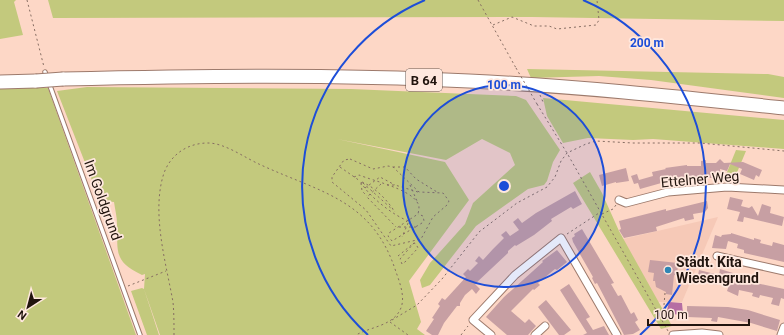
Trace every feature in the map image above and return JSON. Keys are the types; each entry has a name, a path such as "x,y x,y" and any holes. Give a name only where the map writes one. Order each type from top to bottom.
{"highway":[{"name":"B 64","path":"0,82 40,76 63,79 265,76 469,81 652,94 784,108"}],"street":[{"name":"Ettelner Weg","path":"619,200 626,203 668,192 727,187 784,190"},
{"path":"491,335 474,320 515,274 561,238 616,335"},
{"path":"717,256 784,271"},
{"path":"535,335 545,326"},
{"path":"781,335 784,327"},
{"path":"671,335 702,333 719,335"}],"lane":[{"name":"Im Goldgrund","path":"40,76 123,287 140,335"}],"path":[{"path":"27,0 40,76"},
{"path":"478,0 671,335"},
{"path":"493,25 512,17 534,26 549,26 557,29 586,25 592,26 596,25 599,20 597,0"},
{"path":"539,94 543,102"},
{"path":"356,335 390,322 417,305 442,280 479,232 517,203 547,187 555,177 561,161 567,153 586,144 596,141 633,143 700,142 784,151"},
{"path":"174,335 173,303 166,271 160,212 160,192 164,173 172,158 185,148 196,144 210,143 326,192 350,206 374,228 386,245 402,291 400,310 390,322"},
{"path":"364,189 380,177 412,191 419,192 437,193 443,193 449,201 447,205 433,217 421,239 415,242 391,246 378,225 359,203 336,187 332,182 332,177 344,160 350,159 373,169 388,166 405,168 416,179 437,193"},
{"path":"339,166 367,187 402,219 409,221"},
{"path":"393,167 419,192"},
{"path":"354,177 359,175 387,185 404,192 417,201"},
{"path":"361,182 369,185 388,201 395,212"},
{"path":"361,182 364,189 383,206 395,212"},
{"path":"361,182 362,191 398,228"},
{"path":"367,197 381,183"},
{"path":"387,185 395,184"},
{"path":"410,184 420,207 418,214 389,233 390,240 392,241 402,237 424,221 423,216 418,214"},
{"path":"601,215 613,208 619,200"},
{"path":"561,238 600,212"},
{"path":"402,237 409,221"},
{"path":"374,228 378,225"},
{"path":"398,228 416,227"},
{"path":"414,244 416,244 418,248 402,264 400,259 415,242"},
{"path":"398,256 414,244"},
{"path":"123,287 166,271"},
{"path":"663,317 665,293"},
{"path":"660,318 675,316"},
{"path":"461,335 474,320"},
{"path":"390,322 408,335"}],"shaded area":[{"name":"Städt. Kita Wiesengrund","path":"718,217 682,302 658,302 623,239"},
{"path":"669,302 682,303 683,314 666,315"}],"green space":[{"path":"0,0 16,0 14,2 23,35 0,39"},
{"path":"48,0 784,0 784,21 532,17 53,18"},
{"path":"527,69 768,74 784,77 784,98 651,80 599,76 531,78"},
{"path":"87,87 351,89 516,96 526,100 560,150 553,162 547,181 544,185 528,189 476,226 430,285 422,288 420,280 430,263 465,224 473,203 515,165 510,153 482,139 446,160 337,139 445,162 469,200 409,281 421,322 417,329 425,335 160,335 144,289 145,274 142,275 126,265 119,255 117,242 117,219 114,202 100,201 57,91"},
{"path":"0,88 48,88 136,335 0,335"},
{"path":"543,98 784,120 784,149 653,139 633,140 588,138 563,143 547,116"},
{"path":"736,150 746,151 733,182 723,182"},
{"path":"590,172 602,193 619,231 672,326 661,329 573,183"},
{"path":"142,288 144,289 159,335 147,335 131,291"}],"building":[{"path":"720,159 724,163 743,162 762,170 759,177 756,175 754,180 740,174 742,169 730,164 727,171 720,169 721,178 698,178 672,183 672,180 640,189 638,183 634,184 631,176 637,174 639,180 653,176 652,172 666,169 665,168 687,165 701,166 701,161 706,160 706,163 716,163"},
{"path":"626,168 629,181 616,182 602,186 599,175"},
{"path":"575,191 582,204 573,209 571,207 551,219 552,221 534,235 516,246 515,245 508,251 508,253 475,284 480,289 476,294 472,289 465,295 460,303 460,306 457,306 444,323 438,335 432,335 426,331 434,319 432,318 440,306 438,304 442,298 445,300 466,277 463,274 468,269 470,271 478,263 475,261 479,256 483,260 504,238 501,235 506,231 510,236 519,230 513,222 518,218 522,223 536,213"},
{"path":"730,197 743,200 741,206 749,208 752,206 758,216 762,204 771,207 770,213 784,217 782,226 744,217 743,222 737,221 740,212 727,209"},
{"path":"707,201 708,208 705,212 693,214 694,219 685,221 684,218 656,227 657,231 624,238 619,230 621,229 619,221 666,209 666,211"},
{"path":"582,229 614,283 611,284 618,296 621,295 631,314 634,312 638,320 635,322 640,330 633,334 624,335 597,283 595,284 592,278 593,277 573,242 572,238 575,236 574,234"},
{"path":"731,233 754,240 754,238 761,240 760,243 772,246 773,242 784,245 784,262 744,253 744,250 737,248 738,244 728,241 726,249 712,248 715,235 721,237 722,235"},
{"path":"557,250 567,262 557,270 555,269 538,283 540,285 534,290 533,289 511,311 525,323 529,319 536,326 528,335 507,335 486,317 504,297 543,262 542,261"},
{"path":"650,260 678,263 677,276 674,275 672,295 666,294 666,292 656,287 655,281 653,281 654,273 648,272"},
{"path":"720,269 733,273 732,278 784,289 784,299 781,298 779,306 771,304 773,298 760,295 759,298 752,296 753,293 739,290 738,296 727,291 729,285 718,282 717,285 697,280 699,270 719,275"},
{"path":"569,284 590,317 586,319 593,330 604,326 609,335 583,335 587,333 560,290"},
{"path":"546,300 571,330 564,335 559,335 538,307"},
{"path":"687,306 728,307 748,310 780,320 777,331 751,323 718,317 717,322 711,321 712,318 687,317"}],"place":[{"name":"Städt. Kita Wiesengrund","path":"668,270"}]}
